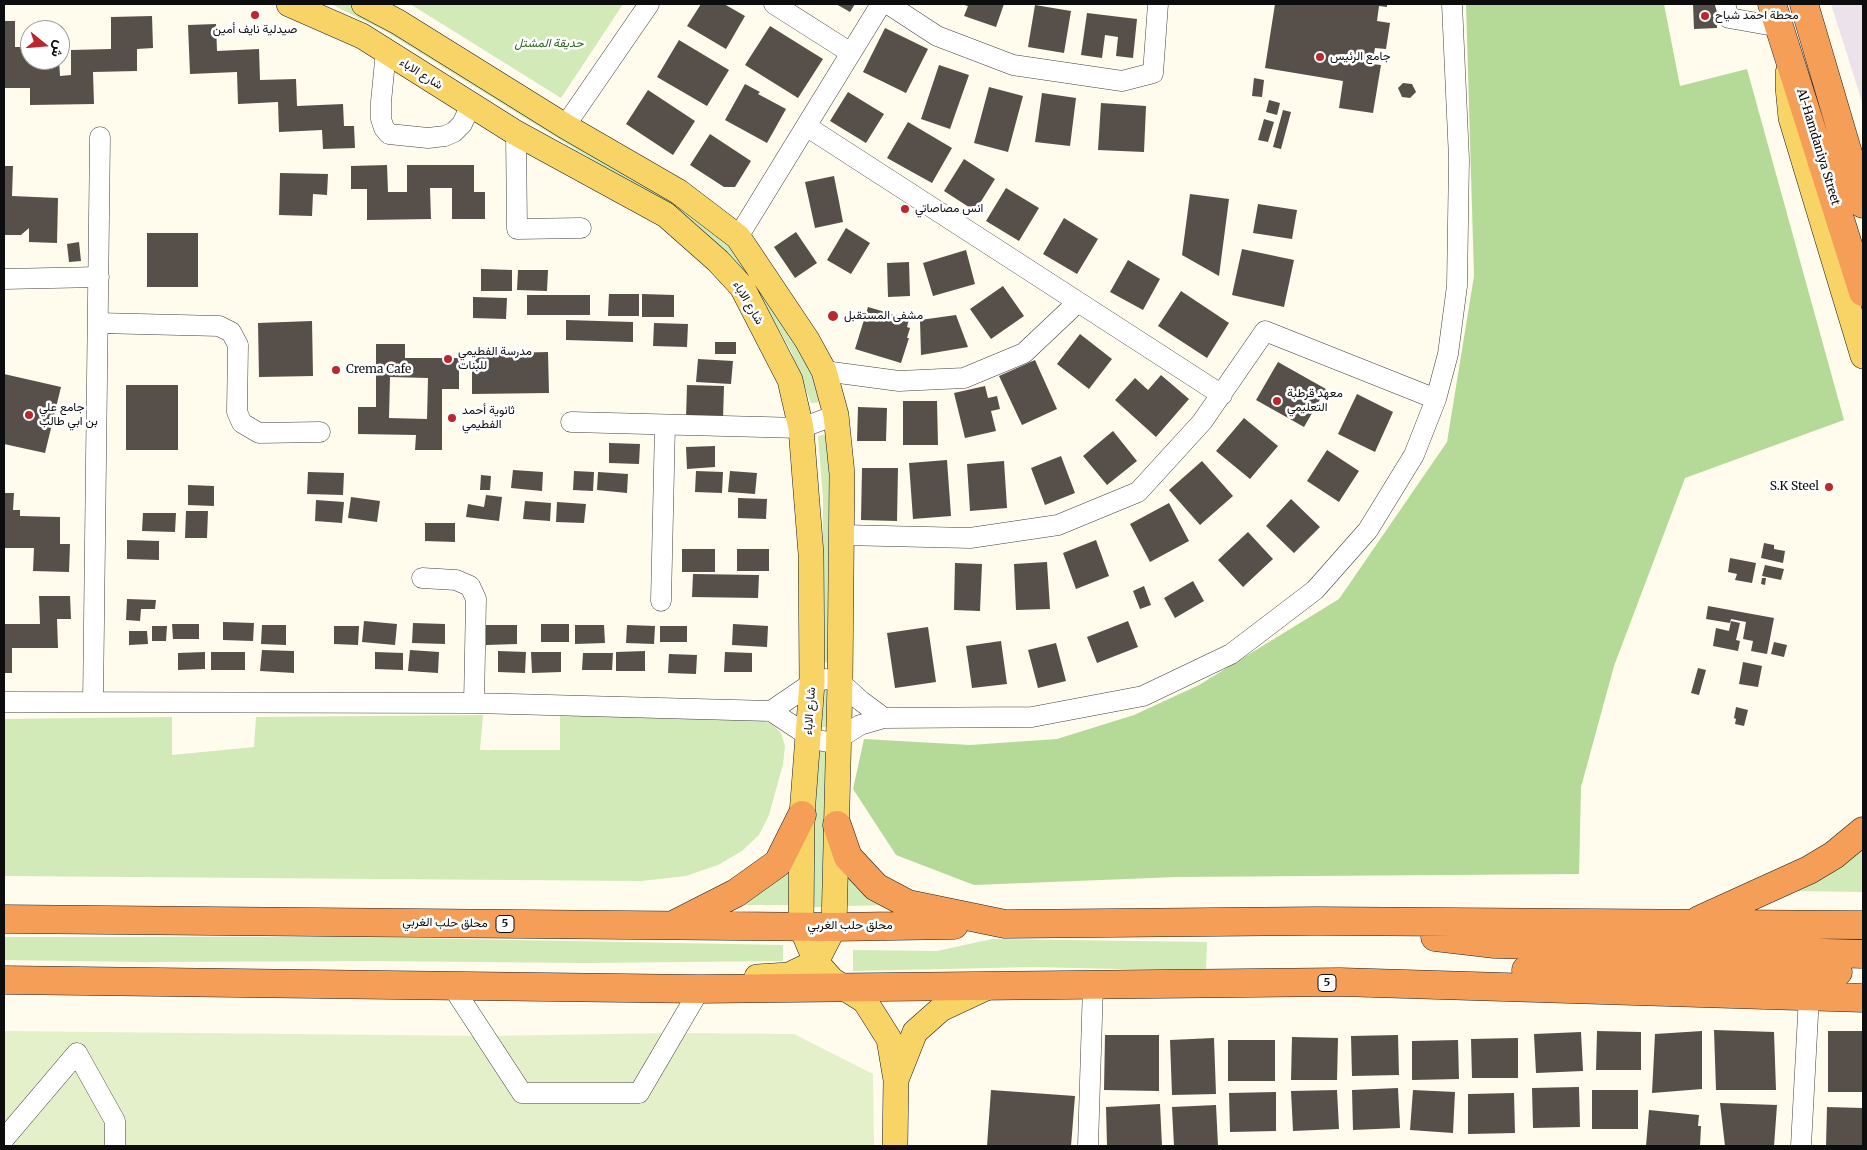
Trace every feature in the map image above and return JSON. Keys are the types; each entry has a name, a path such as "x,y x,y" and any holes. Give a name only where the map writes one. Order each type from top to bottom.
{"highway":[{"path":"1804,4 1863,204"},
{"name":"Al-Hamdaniya Street","path":"1776,15 1863,292"},
{"path":"674,925 736,893 778,863 802,815"},
{"path":"837,825 848,857 876,886 908,904 1006,924"},
{"path":"1692,923 1809,870 1834,856 1863,830"},
{"name":"محلق حلب الغربي","path":"4,919 801,926 1006,924"},
{"name":"5","path":"1317,922 1495,944 1863,954"},
{"name":"5","path":"1006,924 1317,922 1863,925"},
{"name":"5","path":"1340,982 1491,969 1863,972"},
{"name":"5","path":"4,980 700,989 846,989 1340,982 1863,998"}],"main road":[{"path":"364,4 398,22 565,126 679,192 738,237 782,301 824,371 836,415 842,474 840,682 834,926 816,962 788,975 743,977 733,989"},
{"name":"شارع الاباء","path":"295,5 362,36 516,133 666,215 718,261 742,287 790,380 801,428 811,554 812,683 802,815 801,926"},
{"path":"1818,48 1836,74 1848,104 1863,158"},
{"path":"1789,53 1788,87 1791,118 1863,356"},
{"path":"801,926 816,962 832,980 865,1001 889,1039 896,1080 895,1146"},
{"path":"896,1080 915,1032 940,1009 988,987"}],"street":[{"path":"565,126 650,4"},
{"path":"774,4 851,53"},
{"path":"738,237 880,4"},
{"path":"888,4 936,36 1014,65 1122,81 1153,73 1158,4"},
{"path":"4,702 474,703 771,710 809,736 823,742 838,739 860,725 884,718 1032,717 1143,696 1231,654 1315,590 1368,530 1414,455 1436,399 1448,354 1457,286 1459,159 1452,4"},
{"path":"1725,4 1729,18 1776,15"},
{"path":"386,51 381,110 384,128 388,134 428,138 445,136 454,132 462,124 471,105"},
{"path":"806,126 1222,395"},
{"path":"516,133 517,229 581,228"},
{"path":"93,702 100,138"},
{"path":"4,279 99,277"},
{"path":"824,371 899,381 964,378 1024,353 1078,302"},
{"path":"98,322 219,326 231,332 238,345 237,412 242,424 259,433 320,432"},
{"path":"842,535 970,538 1058,525 1138,492 1202,422 1265,331 1436,399"},
{"path":"571,422 801,428 836,415"},
{"path":"661,601 666,425"},
{"path":"422,578 456,580 470,586 476,599 474,703"},
{"path":"771,710 812,683 826,679 840,682 884,718"},
{"path":"1088,1146 1093,985"},
{"path":"452,986 522,1093 639,1093 700,989"},
{"path":"1800,1146 1808,996"},
{"path":"4,1139 77,1053 115,1121 115,1146"}],"shaded area":[{"path":"1831,4 1863,4 1863,105"}],"green space":[{"path":"331,4 359,4 694,212 738,254 802,347 823,402 811,403 791,351 764,304 670,208 385,31"},
{"name":"حديقة المشتل","path":"410,4 623,4 561,98"},
{"path":"1466,4 1664,4 1680,86 1747,69 1844,420 1685,478 1614,666 1581,787 1579,874 1177,877 974,885 896,855 853,789 864,739 970,745 1057,739 1134,715 1199,685 1339,599 1447,442 1474,276"},
{"path":"830,434 831,662 821,663 823,499 818,436"},
{"path":"817,684 830,685 830,727 816,727"},
{"path":"483,715 480,750 560,750 560,715 762,720 772,724 781,733 785,746 783,764 769,815 759,835 742,851 718,865 686,876 641,881 4,876 4,719 172,717 172,755 254,747 256,717"},
{"path":"830,750 827,907 812,907 816,751"},
{"path":"1863,841 1863,892 1793,891"},
{"path":"793,866 792,905 742,905"},
{"path":"845,866 890,905 846,906"},
{"path":"4,937 356,937 783,945 783,961 585,963 4,960"},
{"path":"992,939 1207,942 1206,971 1033,967 853,971 853,950 937,951"},
{"path":"4,1031 485,1036 674,1033 794,1034 873,1074 874,1146 4,1146"}],"building":[{"path":"701,4 724,4 745,16 726,49 687,26"},
{"path":"836,4 855,4 850,12"},
{"path":"961,4 1004,4 996,27 964,16 968,6"},
{"name":"جامع الرئيس","path":"1275,4 1387,4 1387,7 1379,6 1377,21 1390,23 1386,49 1375,48 1372,64 1381,65 1373,113 1339,108 1343,81 1265,68"},
{"name":"محطة احمد شياح","path":"1693,4 1716,4 1717,28 1694,29"},
{"path":"1035,5 1071,11 1064,53 1028,47"},
{"path":"1087,13 1137,19 1133,58 1116,56 1118,37 1105,35 1102,58 1081,55"},
{"path":"152,16 153,48 137,49 137,71 93,72 94,104 30,105 30,88 4,88 4,21 15,21 15,47 20,47 20,70 60,70 60,76 71,75 71,50 111,49 111,17"},
{"path":"216,24 217,51 259,49 260,80 296,79 297,106 343,104 344,126 354,126 355,148 323,149 322,130 279,132 278,102 238,104 237,72 190,74 188,25"},
{"path":"770,26 823,59 798,98 745,65"},
{"path":"885,28 928,49 906,93 863,72"},
{"path":"679,40 729,70 707,106 657,77"},
{"path":"939,65 969,75 950,129 921,119"},
{"path":"1254,78 1264,80 1262,97 1252,96"},
{"path":"1403,83 1412,84 1416,92 1410,98 1402,97 1398,88"},
{"path":"745,84 760,92 758,94 786,109 767,143 725,120"},
{"path":"989,87 1023,96 1008,152 974,143"},
{"path":"648,90 695,121 673,155 626,124"},
{"path":"848,92 884,114 866,143 830,121"},
{"path":"1042,93 1076,98 1070,146 1035,142"},
{"path":"1269,100 1280,103 1277,115 1266,112"},
{"path":"1101,103 1146,106 1144,152 1098,150"},
{"path":"1283,110 1291,112 1281,149 1273,147"},
{"path":"1264,119 1274,122 1268,142 1258,140"},
{"path":"908,122 952,148 932,183 887,158"},
{"path":"710,134 751,161 735,187 724,187 690,165"},
{"path":"964,159 995,179 975,211 944,191"},
{"path":"387,165 388,192 407,192 407,165 474,165 474,192 485,192 485,219 452,219 452,188 430,188 431,219 367,220 367,189 351,189 351,166"},
{"path":"4,166 13,166 12,196 58,198 57,243 29,242 29,228 21,235 4,235"},
{"path":"280,173 328,174 327,195 313,194 312,216 279,215"},
{"path":"834,176 843,222 815,228 805,182"},
{"path":"1006,188 1039,208 1019,241 986,221"},
{"path":"1190,194 1229,199 1219,276 1182,255"},
{"path":"1258,204 1297,210 1292,239 1253,233"},
{"path":"1064,218 1098,239 1077,274 1043,254"},
{"path":"846,228 870,243 851,274 827,260"},
{"path":"796,232 817,263 795,278 774,247"},
{"path":"147,233 198,233 198,287 147,287"},
{"path":"79,242 81,261 69,262 67,244"},
{"path":"1242,249 1294,260 1284,307 1232,295"},
{"path":"966,250 975,284 933,296 923,263"},
{"path":"1128,260 1160,279 1143,310 1110,292"},
{"path":"909,262 910,296 888,297 887,263"},
{"path":"481,269 512,270 512,291 481,291"},
{"path":"518,270 548,270 547,291 517,290"},
{"path":"1003,286 1024,316 991,339 970,309"},
{"path":"1181,291 1229,323 1207,358 1158,326"},
{"path":"609,294 639,294 639,316 608,316"},
{"path":"642,294 674,295 674,317 642,317"},
{"path":"527,295 590,295 590,315 527,315"},
{"path":"473,297 507,298 506,319 473,318"},
{"path":"868,307 909,319 907,327 910,328 907,338 909,338 901,363 855,349"},
{"path":"956,315 968,347 921,355 920,320"},
{"path":"566,320 633,322 633,342 566,340"},
{"path":"312,321 313,376 259,377 258,323"},
{"path":"654,323 688,324 687,347 653,346"},
{"path":"1080,334 1112,359 1089,389 1057,364"},
{"path":"715,342 736,342 736,354 715,354"},
{"path":"376,344 405,344 405,358 459,358 459,389 442,389 442,450 415,450 416,435 358,434 358,407 376,407","holes":["390,377 428,378 427,419 389,418"]},
{"path":"548,352 549,393 472,394 472,354"},
{"path":"698,359 733,361 731,384 696,382"},
{"path":"1035,360 1057,409 1022,425 999,376"},
{"path":"1278,362 1326,389 1304,427 1256,400"},
{"name":"جامع علي بن ابي طالب","path":"4,374 61,387 45,453 4,444"},
{"path":"1161,375 1189,399 1156,437 1115,400 1135,378 1148,390"},
{"path":"126,385 178,385 178,450 126,450"},
{"path":"687,385 724,386 723,419 686,418"},
{"path":"985,386 988,398 997,396 1000,409 991,411 996,431 965,438 954,393"},
{"path":"1357,394 1393,412 1375,452 1338,434"},
{"path":"903,401 937,401 938,445 903,445"},
{"path":"858,407 887,408 886,441 857,441"},
{"path":"1244,418 1278,446 1250,479 1216,451"},
{"path":"1113,431 1137,461 1107,485 1083,456"},
{"path":"609,443 640,444 639,464 609,463"},
{"path":"715,446 715,467 687,469 686,447"},
{"path":"1327,450 1359,471 1339,502 1307,481"},
{"path":"1061,456 1075,493 1045,505 1031,468"},
{"path":"947,460 951,516 913,519 909,463"},
{"path":"1004,461 1007,508 970,511 967,464"},
{"path":"1202,461 1233,496 1200,525 1169,490"},
{"path":"862,468 898,468 897,521 861,520"},
{"path":"513,470 543,472 542,491 511,488"},
{"path":"574,471 594,472 593,491 573,490"},
{"path":"696,471 723,472 722,493 695,492"},
{"path":"730,471 757,473 755,494 728,492"},
{"path":"308,472 344,473 343,495 307,494"},
{"path":"598,472 628,474 627,493 597,490"},
{"path":"481,475 491,476 490,490 480,490"},
{"path":"188,485 214,486 214,506 188,505"},
{"path":"4,493 14,493 13,510 20,510 20,516 60,517 60,544 70,544 69,572 33,571 34,548 4,548"},
{"path":"486,495 502,497 499,521 466,517 468,504 484,507"},
{"path":"351,497 380,501 377,522 348,518"},
{"path":"738,498 767,499 766,519 738,518"},
{"path":"1291,499 1320,527 1294,553 1266,526"},
{"path":"316,500 344,502 342,523 315,521"},
{"path":"525,501 551,503 550,521 523,519"},
{"path":"557,502 586,504 584,523 556,522"},
{"path":"1169,503 1189,541 1150,562 1130,524"},
{"path":"186,511 208,511 207,538 185,538"},
{"path":"143,513 176,513 175,532 142,531"},
{"path":"425,523 455,523 455,542 425,541"},
{"path":"1248,532 1273,559 1243,587 1218,560"},
{"path":"127,540 159,541 159,560 127,559"},
{"path":"1096,540 1109,576 1076,589 1063,553"},
{"path":"1764,543 1774,545 1774,549 1785,551 1783,563 1761,558"},
{"path":"682,549 715,549 715,572 682,572"},
{"path":"737,549 769,549 769,571 737,571"},
{"path":"1730,558 1756,563 1752,583 1735,580 1737,574 1728,572"},
{"path":"1047,562 1050,609 1016,610 1014,564"},
{"path":"955,563 982,564 980,611 954,610"},
{"path":"1765,565 1784,569 1781,580 1762,576"},
{"path":"693,574 759,575 758,598 692,597"},
{"path":"1762,578 1766,578 1765,585 1761,584"},
{"path":"1193,581 1204,601 1175,618 1164,598"},
{"path":"1144,586 1151,605 1140,609 1133,591"},
{"path":"39,596 70,596 71,619 57,619 58,648 12,648 12,673 4,673 4,624 40,624"},
{"path":"127,599 156,600 155,609 141,609 140,621 126,620"},
{"path":"1708,606 1774,618 1767,654 1751,651 1753,641 1743,639 1746,622 1731,619 1730,623 1706,619"},
{"path":"364,621 397,624 395,645 362,642"},
{"path":"1128,621 1138,647 1097,663 1087,637"},
{"path":"1731,621 1740,623 1736,640 1740,641 1738,651 1713,646 1716,628 1729,631"},
{"path":"223,622 254,623 253,641 223,640"},
{"path":"413,623 445,624 445,644 412,643"},
{"path":"172,624 199,624 199,639 173,639"},
{"path":"541,624 569,624 569,642 541,642"},
{"path":"733,624 768,626 767,647 732,645"},
{"path":"262,625 286,625 286,645 261,644"},
{"path":"486,625 517,625 517,644 486,645"},
{"path":"575,625 604,625 605,643 575,644"},
{"path":"627,625 655,626 654,644 626,643"},
{"path":"152,626 167,626 166,641 152,641"},
{"path":"334,626 359,626 358,645 334,644"},
{"path":"660,626 687,626 687,642 660,642"},
{"path":"928,627 936,682 895,688 887,633"},
{"path":"129,631 147,631 148,644 129,645"},
{"path":"1001,641 1007,684 972,688 966,646"},
{"path":"1774,642 1787,645 1784,657 1771,654"},
{"path":"1056,643 1066,681 1038,688 1028,650"},
{"path":"262,650 294,651 294,673 260,671"},
{"path":"410,650 439,652 438,673 408,671"},
{"path":"498,651 526,652 525,673 498,672"},
{"path":"645,651 645,671 616,671 616,652"},
{"path":"205,652 205,669 178,670 178,653"},
{"path":"211,652 245,652 245,670 211,670"},
{"path":"375,652 403,653 403,670 375,669"},
{"path":"531,652 561,652 561,672 532,673"},
{"path":"725,652 752,653 752,672 724,672"},
{"path":"583,653 613,653 612,670 582,670"},
{"path":"669,654 697,655 696,674 668,673"},
{"path":"1743,662 1762,666 1758,687 1739,684"},
{"path":"1698,668 1706,670 1699,695 1691,693"},
{"path":"1736,707 1748,710 1744,726 1735,724"},
{"path":"1714,1030 1774,1032 1776,1090 1716,1090"},
{"path":"1597,1031 1641,1032 1641,1070 1596,1070"},
{"path":"1702,1031 1702,1089 1652,1093 1655,1034"},
{"path":"1828,1031 1863,1031 1863,1092 1828,1092"},
{"path":"1581,1032 1583,1071 1536,1073 1534,1034"},
{"path":"1105,1035 1159,1035 1159,1091 1104,1090"},
{"path":"1398,1035 1399,1075 1352,1076 1351,1036"},
{"path":"1292,1037 1338,1038 1337,1080 1291,1080"},
{"path":"1214,1038 1216,1094 1172,1095 1170,1040"},
{"path":"1518,1038 1518,1078 1472,1078 1471,1039"},
{"path":"1228,1040 1275,1040 1275,1081 1228,1081"},
{"path":"1458,1040 1459,1079 1412,1080 1412,1041"},
{"path":"1579,1087 1580,1127 1533,1128 1532,1088"},
{"path":"1398,1088 1400,1128 1353,1130 1352,1090"},
{"path":"991,1090 1075,1096 1071,1146 987,1146"},
{"path":"1337,1090 1339,1129 1293,1131 1291,1091"},
{"path":"1413,1090 1455,1092 1453,1133 1410,1130"},
{"path":"1592,1090 1638,1090 1638,1129 1592,1129"},
{"path":"1276,1092 1276,1131 1230,1132 1229,1093"},
{"path":"1514,1093 1515,1133 1468,1134 1468,1094"},
{"path":"1720,1103 1777,1105 1774,1146 1725,1146"},
{"path":"1160,1104 1162,1146 1107,1146 1106,1107"},
{"path":"1216,1105 1218,1146 1174,1146 1172,1107"},
{"path":"1827,1107 1863,1108 1863,1146 1826,1146"},
{"path":"1649,1110 1699,1115 1698,1126 1701,1126 1700,1146 1646,1146"}],"place":[{"name":"صيدلية نايف أمين","path":"255,15"},
{"name":"محطة احمد شياح","path":"1705,16"},
{"name":"جامع الرئيس","path":"1320,57"},
{"name":"انس مصاصاتي","path":"905,209"},
{"name":"مشفى المستقبل","path":"833,316"},
{"name":"مدرسة الفطيمي للبنات","path":"448,359"},
{"name":"Crema Cafe","path":"336,370"},
{"name":"معهد قرطبة التعليمي","path":"1277,401"},
{"name":"جامع علي بن ابي طالب","path":"29,415"},
{"name":"ثانوية أحمد الفطيمي","path":"452,418"},
{"name":"S.K Steel","path":"1829,487"}]}
